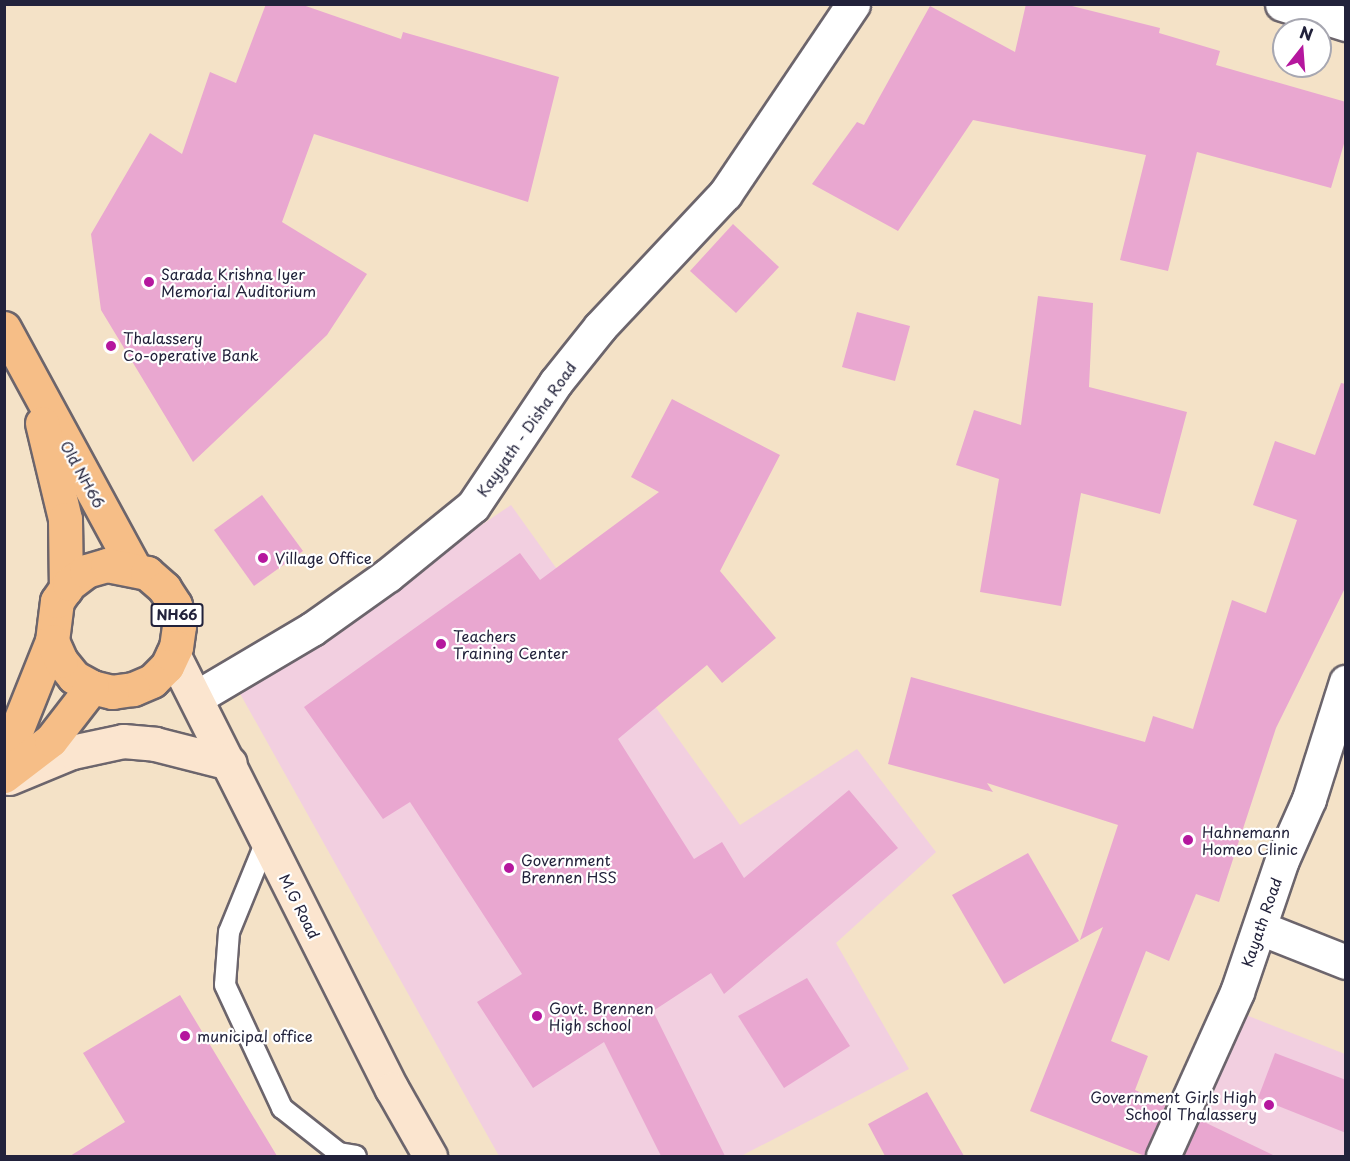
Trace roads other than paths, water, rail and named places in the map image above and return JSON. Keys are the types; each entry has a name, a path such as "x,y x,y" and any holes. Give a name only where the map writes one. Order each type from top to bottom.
{"main road":[{"name":"Old NH66","path":"4,328 135,568 164,588 175,605 179,626 173,654 152,681 133,689 112,692 92,687 74,677 61,661 52,641"},
{"name":"Old NH66","path":"32,380 65,519 66,589"},
{"name":"Old NH66","path":"4,761 52,641 52,621 57,601 66,589 86,572 106,565 135,568"},
{"name":"M.G Road","path":"173,654 198,698 267,840 429,1156"},
{"path":"4,778 51,740 92,687"},
{"path":"4,778 72,752 123,741 155,744 230,763"}],"street":[{"name":"Kayyath - Disha Road","path":"198,698 321,622 388,575 473,506 578,354 725,194 853,4"},
{"path":"1282,4 1346,24"},
{"name":"Kayath Road","path":"1162,1156 1237,992 1282,860 1309,799 1346,682"},
{"path":"1260,928 1346,962"}],"lane":[{"path":"267,840 229,932 225,985 282,1108 339,1153 356,1156"}],"place":[{"name":"Sarada Krishna Iyer Memorial Auditorium","path":"149,282"},
{"name":"Thalassery Co-operative Bank","path":"111,346"},
{"name":"Village Office","path":"263,558"},
{"name":"Teachers Training Center","path":"441,644"},
{"name":"Hahnemann Homeo Clinic","path":"1188,840"},
{"name":"Government Brennen HSS","path":"509,868"},
{"name":"Govt. Brennen High school","path":"537,1016"},
{"name":"municipal office","path":"185,1036"},
{"name":"Government Girls High School Thalassery","path":"1269,1105"}]}
